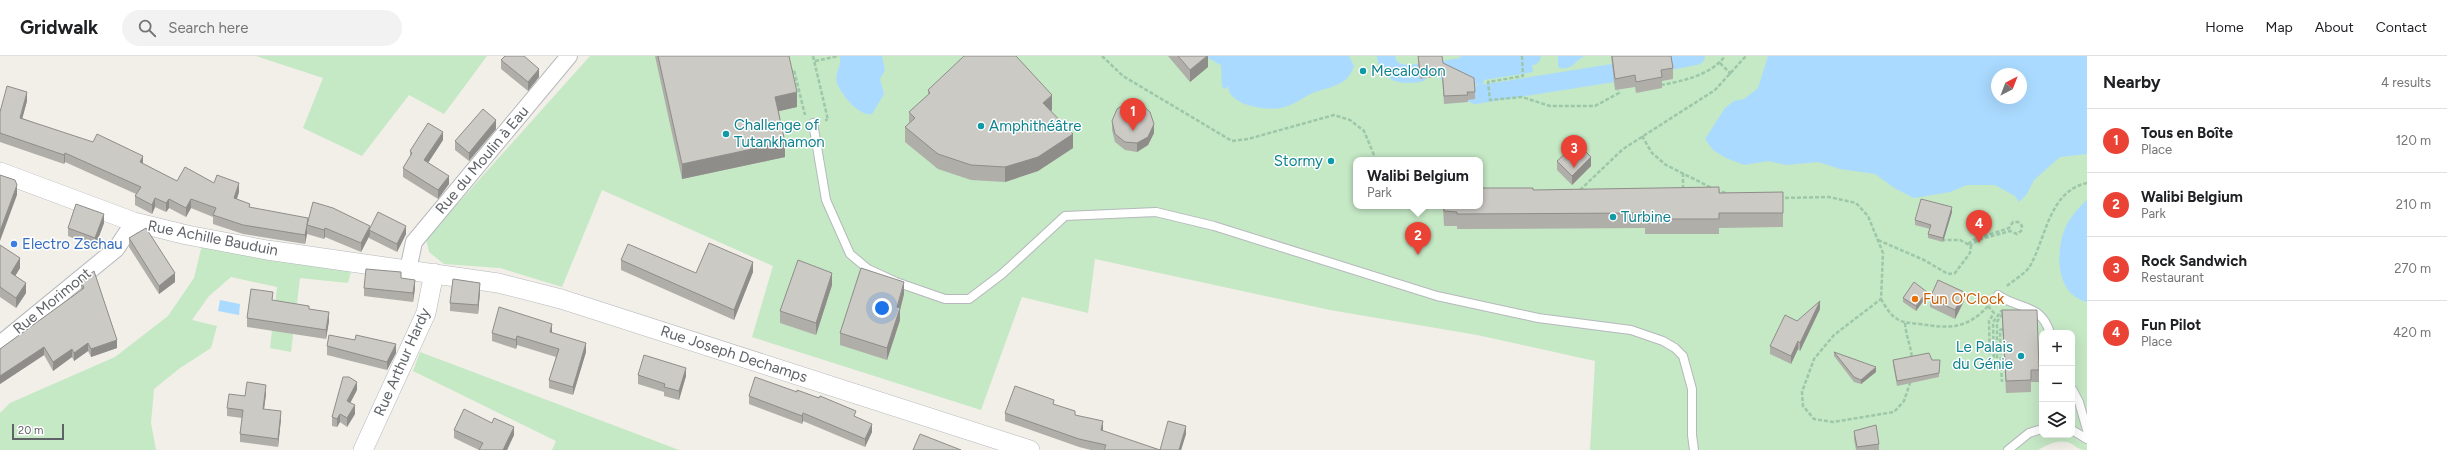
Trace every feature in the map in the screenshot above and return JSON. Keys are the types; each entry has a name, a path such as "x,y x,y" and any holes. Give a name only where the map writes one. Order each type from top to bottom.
{"street":[{"name":"Rue du Moulin à Eau","path":"408,270 414,242 569,56"},
{"name":"Rue Achille Bauduin","path":"0,172 134,222 187,235 253,247 434,273"},
{"name":"Rue Morimont","path":"0,344 116,249 134,222"},
{"name":"Rue Arthur Hardy","path":"363,450 426,313 434,273"},
{"name":"Rue Joseph Dechamps","path":"434,273 498,283 561,299 1030,450"}],"lane":[{"path":"813,123 826,200 850,254 868,269 896,282 945,299 969,299 1002,274 1065,216 1156,212 1214,226 1437,296 1538,318 1631,330 1663,341 1676,348 1683,356 1691,382 1694,450"},
{"path":"1998,294 2009,302 2036,311 2048,330"},
{"path":"2075,395 2079,402 2087,430"},
{"path":"2008,450 2029,433 2039,431"},
{"path":"2075,432 2087,439"}],"path":[{"path":"789,71 794,70 807,125 828,120 813,56"},
{"path":"815,61 839,56"},
{"path":"1102,56 1123,76 1232,141 1248,139 1334,115 1350,120 1364,131 1375,157"},
{"path":"1522,56 1524,76 1488,82 1490,100 1522,97 1550,106 1595,106 1619,93 1618,90"},
{"path":"1661,85 1680,81 1707,71 1720,63 1725,56"},
{"path":"1577,191 1623,149 1715,90 1746,56"},
{"path":"1720,63 1731,74"},
{"path":"1642,136 1652,153 1666,165 1706,186 1736,196"},
{"path":"1682,173 1683,195"},
{"path":"1778,198 1829,197 1856,203 1868,216 1883,254 1881,299 1892,314 1905,323 1940,328 1952,328 1976,317 1998,294 2030,267 2057,205 2075,188 2087,183"},
{"path":"2013,222 2018,222 2022,226 2021,231 2017,234 2010,231 1978,240 1969,245 1978,238 2009,228 2013,222"},
{"path":"1878,240 1924,260 1948,274 1959,271 1970,253 1969,245"},
{"path":"1943,240 1960,240 1969,245"},
{"path":"1881,299 1834,335 1814,359 1802,392 1803,406 1814,418 1833,422 1894,412 1904,401 1913,373"},
{"path":"1988,306 1994,313 1989,320 1990,367 2001,367"},
{"path":"2003,308 2006,309 1997,322 1995,368 1993,322 2003,308"},
{"path":"1905,323 1906,335 1911,345 1912,366"},
{"path":"2002,382 2000,330 2003,329"}],"green space":[{"path":"256,56 487,56 444,114 409,95 362,156 303,128 323,78"},
{"path":"590,56 2087,56 2087,450 2078,448 2068,442 2059,442 2050,444 2038,450 1590,450 1595,361 1477,335 1330,310 1095,259 1088,313 1022,297 981,410 752,337 773,266 602,190 562,287 500,268 444,264 429,252 426,239"},
{"path":"202,245 352,268 348,283 300,278 291,352 270,348 277,287 231,277 209,296 192,320 217,326 211,348 180,368 154,389 151,423 156,450 0,450 0,413 10,403 115,357 168,316 194,278"},
{"path":"420,352 679,450 552,450 556,441 413,371"}],"water":[{"path":"840,56 882,56 885,70 880,79 884,94 872,114 867,114 856,108 851,104 839,88 836,79"},
{"path":"1204,56 1349,56 1354,66 1349,76 1341,83 1315,92 1289,106 1270,109 1251,106 1242,103 1235,98 1230,93 1228,86 1225,89 1222,87 1221,65"},
{"path":"1460,56 1530,56 1533,72 1484,80 1483,85 1472,84"},
{"path":"1558,56 1584,56 1572,66 1562,68 1558,67"},
{"path":"1768,56 2087,56 2087,154 2060,157 2034,180 2027,194 2019,202 2015,196 1995,185 1967,185 1950,192 1914,198 1896,189 1875,174 1840,169 1818,162 1786,165 1768,161 1744,165 1726,158 1713,150 1705,139 1725,108 1734,101 1744,99 1758,88"},
{"path":"2087,200 2087,302 2076,297 2068,290 2063,280 2059,258 2060,246 2067,224 2076,211"},
{"path":"220,300 240,304 239,315 218,311"}],"building":[{"path":"505,56 524,56 539,69 528,82 501,60"},
{"name":"Challenge of Tutankhamon","path":"658,56 789,56 797,92 775,97 785,142 682,164"},
{"name":"Amphithéâtre","path":"964,56 1016,56 1052,95 1043,103 1073,134 1038,157 1005,167 971,165 938,154 905,127 915,118 909,112 930,93 928,90"},
{"path":"1178,56 1207,56 1190,70"},
{"path":"1418,56 1442,56 1443,63 1474,78 1475,92 1467,92 1468,95 1444,96 1442,68 1420,71"},
{"path":"1612,56 1671,56 1673,68 1661,70 1662,77 1636,82 1635,75 1615,79"},
{"path":"7,86 27,92 20,118 93,142 97,134 143,156 140,162 177,181 185,167 214,183 217,175 239,183 234,198 250,204 249,207 308,218 305,235 243,225 213,215 216,208 191,199 186,208 169,199 166,203 155,198 152,205 135,196 141,187 65,153 64,155 0,133 0,112"},
{"path":"1128,102 1141,104 1150,112 1154,124 1148,137 1137,143 1125,142 1115,134 1112,121 1117,109"},
{"path":"483,109 496,120 469,153 455,141"},
{"path":"428,123 443,132 424,160 449,176 438,190 403,168 412,153 410,151"},
{"path":"1577,143 1591,157 1572,176 1557,161"},
{"path":"0,175 15,180 17,185 0,231"},
{"path":"1719,187 1719,193 1783,192 1783,213 1719,213 1719,219 1645,219 1645,213 1457,214 1457,212 1444,211 1444,209 1483,209 1483,188 1533,188 1533,190"},
{"path":"1921,199 1952,207 1943,238 1928,234 1931,225 1915,220"},
{"path":"313,202 333,208 370,226 361,243 325,228 324,230 307,225"},
{"path":"76,204 104,214 95,238 68,228"},
{"path":"378,212 406,226 397,244 369,230"},
{"path":"146,228 175,273 159,286 129,238"},
{"path":"709,243 753,262 734,310 621,260 628,244 696,273"},
{"path":"0,245 20,258 11,273 26,283 16,298 0,287"},
{"path":"798,260 832,273 816,323 780,311"},
{"path":"861,268 904,282 897,307 900,308 887,348 840,333"},
{"path":"366,269 401,272 401,278 415,280 413,293 364,288"},
{"path":"94,271 117,340 91,349 88,343 74,353 72,349 53,362 44,347 0,376 0,349 84,288 81,281"},
{"path":"453,279 480,283 478,305 450,303"},
{"path":"1938,280 1964,292 1955,310 1930,298"},
{"name":"Fun O'Clock","path":"1914,282 1927,292 1916,306 1903,298"},
{"path":"251,289 273,292 272,300 309,306 309,309 329,312 326,330 247,318"},
{"path":"1820,301 1800,343 1798,341 1791,356 1770,346 1785,315 1797,321"},
{"path":"499,307 552,324 550,332 586,343 573,387 549,380 559,349 517,336 516,340 492,333"},
{"name":"Le Palais du Génie","path":"2002,310 2037,310 2039,370 2031,370 2031,380 2006,381"},
{"path":"329,335 355,340 356,335 396,344 387,362 327,346"},
{"path":"1834,352 1876,367 1861,380 1854,377"},
{"path":"1929,353 1932,360 1940,360 1939,373 1897,381 1893,360"},
{"path":"644,355 686,368 679,391 664,387 665,384 638,375"},
{"path":"343,377 349,377 357,382 347,401 355,405 347,418 340,414 337,419 332,417"},
{"path":"755,377 797,392 797,390 819,398 820,396 856,411 854,416 872,424 865,439 803,413 802,416 749,396"},
{"path":"247,382 266,385 263,409 281,411 278,439 240,434 243,410 227,408 229,394 245,396"},
{"path":"1015,386 1054,400 1053,404 1075,411 1075,415 1103,421 1101,430 1160,450 1104,450 1106,445 1079,439 1005,413"},
{"path":"464,409 492,423 494,418 514,427 503,450 479,450 483,443 454,430"},
{"path":"1168,421 1186,426 1179,450 1160,450"},
{"path":"1876,425 1879,444 1857,447 1854,431"},
{"path":"920,434 961,450 913,450"}],"waterway":[{"path":"1386,56 1387,62 1393,70 1402,74 1419,73"},
{"path":"1443,70 1532,56"},
{"path":"1670,61 1696,56"},
{"path":"1475,95 1613,73"}],"place":[{"name":"Mecalodon","path":"1363,71"},
{"name":"Amphithéâtre","path":"981,126"},
{"name":"Tous en Boîte","path":"1133,131"},
{"name":"Challenge of Tutankhamon","path":"726,134"},
{"name":"Stormy","path":"1331,161"},
{"name":"Rock Sandwich","path":"1574,168"},
{"name":"Turbine","path":"1613,217"},
{"name":"Fun Pilot","path":"1979,243"},
{"name":"Electro Zschau","path":"14,244"},
{"name":"Walibi Belgium","path":"1418,255"},
{"name":"Fun O'Clock","path":"1915,299"},
{"name":"Le Palais du Génie","path":"2021,356"}]}
